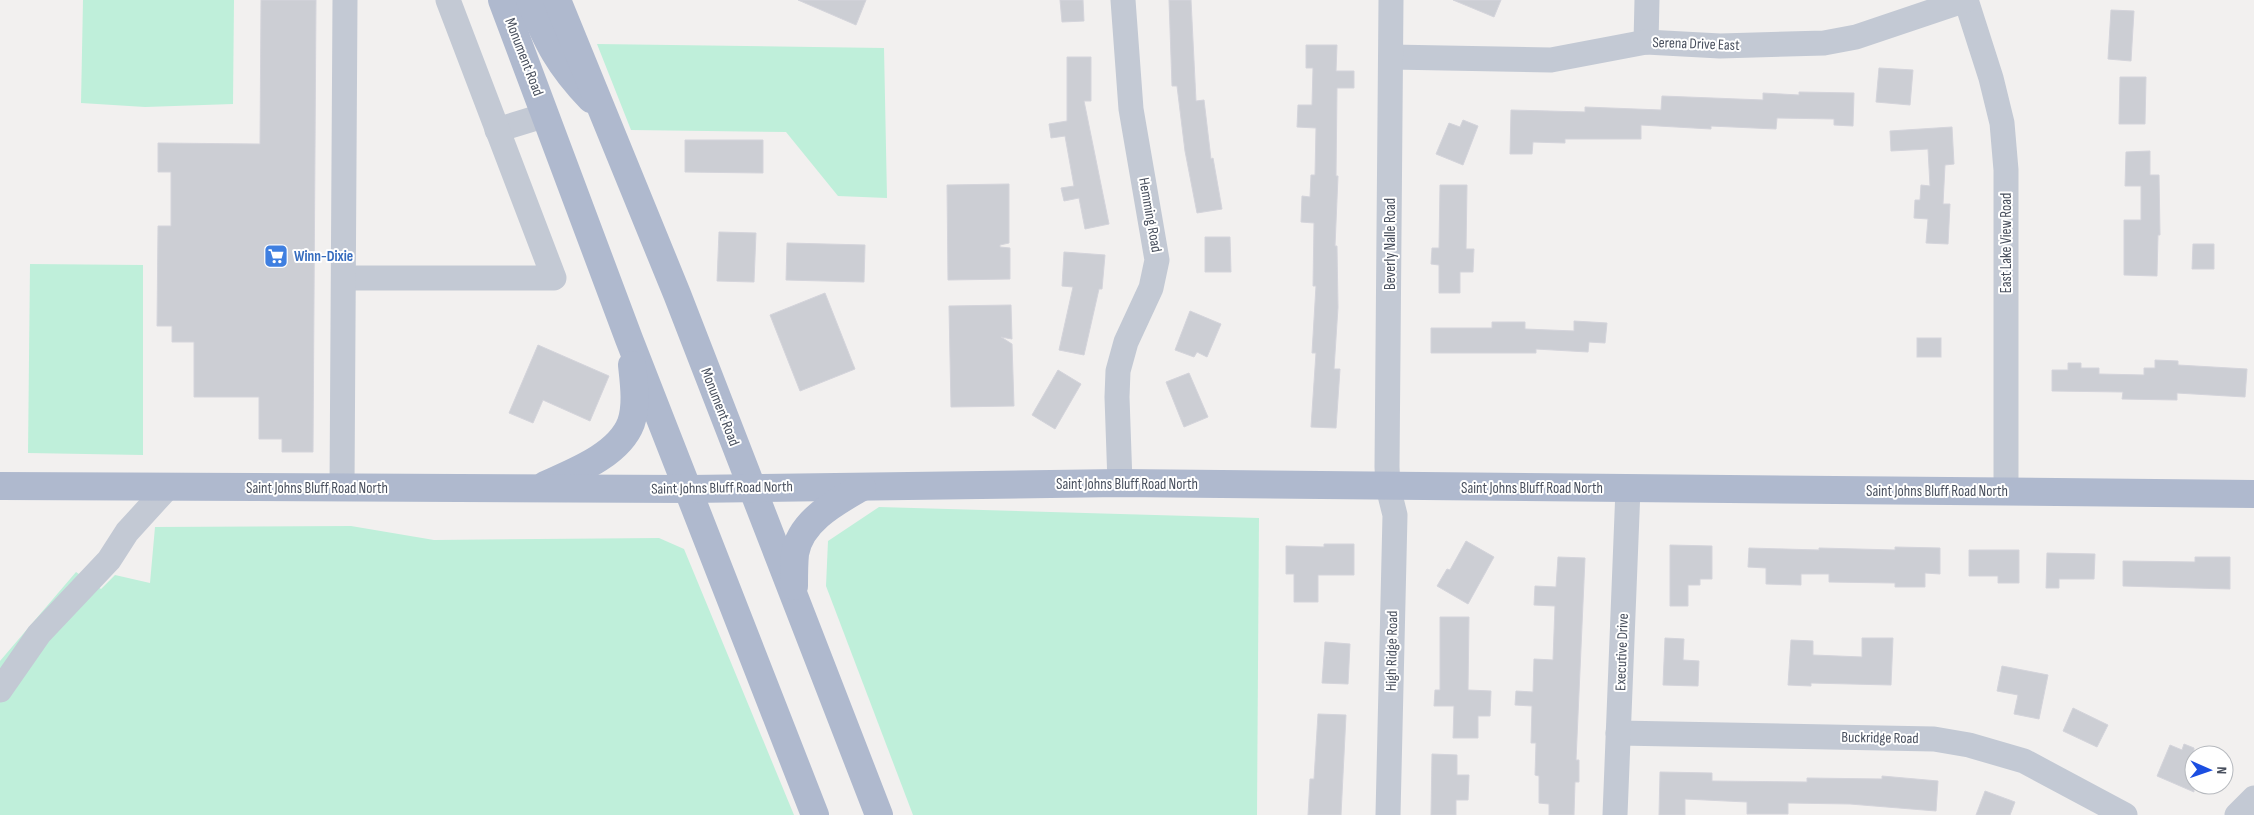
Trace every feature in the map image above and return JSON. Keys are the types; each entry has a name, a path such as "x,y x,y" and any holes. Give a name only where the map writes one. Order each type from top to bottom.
{"main road":[{"name":"Monument Road","path":"502,0 629,339 815,815"},
{"path":"530,0 546,41 558,62 573,81 604,113"},
{"name":"Monument Road","path":"557,0 604,113 879,815"},
{"path":"537,488 592,463 624,436 631,421 635,394 629,339"},
{"name":"Saint Johns Bluff Road North","path":"0,486 689,489 1120,483 2254,494"},
{"path":"793,594 796,552 804,533 829,505 865,486"}],"street":[{"path":"342,488 345,0"},
{"path":"344,278 554,278 448,0"},
{"name":"Hemming Road","path":"1120,483 1116,397 1118,371 1126,342 1151,288 1157,260 1131,109 1123,0"},
{"name":"Beverly Nalle Road","path":"1388,487 1391,0"},
{"path":"1646,42 1647,0"},
{"name":"Serena Drive East","path":"1391,57 1551,60 1646,42 1720,46 1824,43 1856,37 1966,0"},
{"name":"East Lake View Road","path":"1966,0 1991,78 2002,123 2006,170 2006,491"},
{"path":"497,130 546,115"},
{"path":"0,690 39,634 109,560 127,532 168,487"},
{"name":"High Ridge Road","path":"1388,487 1395,516 1388,815"},
{"name":"Executive Drive","path":"1615,815 1628,488"},
{"name":"Buckridge Road","path":"1618,733 1934,738 1969,745 2024,761 2125,815"},
{"path":"2237,815 2254,798"}],"green space":[{"path":"83,0 234,0 233,104 145,107 81,103"},
{"path":"597,44 884,48 887,198 838,196 786,132 631,130"},
{"path":"30,264 143,265 143,455 28,453"},
{"path":"879,507 1259,518 1257,815 913,815 826,586 828,541"},
{"path":"351,526 434,540 659,538 684,549 794,815 0,815 0,661 76,572 101,589 115,575 150,583 155,527"}],"building":[{"path":"261,0 316,0 313,452 282,452 282,439 259,439 259,397 194,397 194,342 172,342 172,326 157,326 158,226 171,226 171,172 158,172 158,143 260,144"},
{"path":"798,0 866,0 856,25"},
{"path":"1060,0 1083,0 1084,21 1062,22"},
{"path":"1169,0 1191,0 1196,101 1204,100 1211,159 1213,158 1222,209 1197,213 1185,151 1177,86 1172,86"},
{"path":"1453,0 1501,0 1494,17"},
{"path":"2111,10 2134,11 2131,61 2108,59"},
{"path":"1306,45 1337,45 1336,71 1354,71 1354,88 1337,88 1336,176 1338,176 1335,246 1337,246 1338,307 1334,369 1340,369 1336,428 1311,427 1316,353 1312,353 1316,286 1313,286 1314,223 1301,222 1302,196 1310,197 1311,175 1315,175 1316,128 1297,127 1298,105 1312,105 1313,68 1306,68"},
{"path":"1067,57 1091,57 1091,101 1084,101 1109,224 1085,229 1079,198 1064,201 1061,188 1074,186 1065,136 1051,138 1049,124 1067,121"},
{"path":"1879,68 1913,70 1910,105 1876,102"},
{"path":"2120,77 2146,77 2145,124 2119,124"},
{"path":"1799,92 1854,93 1853,126 1834,125 1834,119 1777,118 1776,129 1711,126 1711,129 1641,125 1641,139 1565,139 1565,143 1533,142 1532,154 1510,154 1511,110 1585,112 1585,107 1661,110 1662,96 1763,100 1763,93 1799,95"},
{"path":"1463,120 1478,126 1463,165 1436,154 1449,123 1460,127"},
{"path":"1952,127 1954,164 1945,165 1943,204 1950,204 1948,244 1926,243 1928,219 1914,218 1915,200 1920,200 1921,185 1930,186 1928,149 1891,151 1890,131"},
{"path":"685,140 763,140 763,173 685,172"},
{"path":"2150,151 2150,175 2159,175 2160,235 2158,235 2157,276 2124,275 2124,220 2141,220 2141,186 2125,186 2126,152"},
{"path":"1009,184 1009,243 1000,245 1000,247 1010,248 1010,279 948,280 947,185"},
{"path":"1440,185 1467,185 1466,249 1474,249 1473,272 1460,272 1460,293 1439,293 1439,265 1431,264 1432,248 1439,248"},
{"path":"719,232 756,233 754,282 717,281"},
{"path":"1205,237 1230,237 1231,272 1205,272"},
{"path":"787,243 865,245 864,282 786,280"},
{"path":"2193,244 2214,244 2214,269 2192,269"},
{"path":"1064,252 1105,255 1102,289 1099,289 1084,355 1059,350 1073,287 1062,286"},
{"path":"825,293 855,369 800,391 770,315"},
{"path":"1011,305 1012,339 1001,337 1012,344 1014,406 951,407 949,306"},
{"path":"1190,311 1221,324 1207,357 1197,352 1194,357 1175,350"},
{"path":"1574,321 1607,323 1605,343 1589,342 1588,352 1536,349 1536,353 1431,353 1431,328 1492,328 1492,322 1525,322 1525,329 1574,331"},
{"path":"1917,338 1941,338 1941,357 1917,357"},
{"path":"538,345 609,376 590,421 543,400 533,423 509,413"},
{"path":"2155,360 2178,361 2178,365 2247,369 2245,397 2177,393 2177,400 2122,399 2123,392 2052,391 2052,370 2068,370 2068,363 2081,363 2081,368 2099,368 2099,374 2144,375 2144,368 2155,368"},
{"path":"1058,370 1081,384 1055,429 1032,415"},
{"path":"1189,373 1208,417 1184,427 1166,382"},
{"path":"1466,541 1494,557 1468,604 1437,586 1447,569 1450,570"},
{"path":"1324,544 1354,544 1354,575 1318,575 1318,602 1294,602 1294,574 1286,574 1286,546 1324,547"},
{"path":"1670,545 1712,546 1712,579 1700,579 1700,585 1688,585 1688,606 1670,606"},
{"path":"1895,547 1940,548 1940,574 1925,573 1925,587 1895,587 1895,583 1829,582 1829,574 1801,574 1801,585 1766,584 1766,568 1748,567 1749,548 1895,550"},
{"path":"1969,550 2019,550 2019,583 1998,583 1998,576 1969,576"},
{"path":"2047,553 2095,554 2094,579 2059,579 2059,588 2046,588"},
{"path":"1558,557 1585,558 1576,760 1579,760 1579,782 1575,782 1574,815 1549,815 1549,804 1539,803 1539,776 1535,775 1536,743 1531,743 1532,706 1515,705 1516,691 1533,692 1534,659 1553,660 1555,606 1534,605 1535,586 1556,587"},
{"path":"2195,557 2230,557 2230,589 2123,586 2123,561 2195,562"},
{"path":"1440,617 1469,617 1468,690 1491,691 1490,716 1478,716 1478,738 1453,738 1454,706 1434,706 1435,690 1440,690"},
{"path":"1665,638 1684,639 1683,660 1699,661 1698,686 1663,685"},
{"path":"1862,638 1893,638 1891,685 1811,683 1811,686 1788,685 1791,640 1813,641 1813,655 1862,657"},
{"path":"1325,642 1350,644 1348,684 1322,683"},
{"path":"2002,666 2048,675 2039,719 2014,714 2018,695 1997,691"},
{"path":"2073,708 2108,725 2097,747 2063,731"},
{"path":"1318,714 1346,715 1341,815 1308,815 1310,779 1314,779"},
{"path":"2184,744 2186,745 2184,745 2184,788 2157,776 2170,745 2182,750"},
{"path":"1432,754 1457,755 1457,775 1469,775 1468,800 1456,800 1456,815 1431,815"},
{"path":"1660,772 1712,773 1712,781 1807,782 1807,778 1882,779 1882,776 1938,781 1936,811 1850,804 1788,803 1788,814 1747,814 1747,802 1685,799 1685,815 1659,815"},
{"path":"1985,791 2015,802 2010,815 1976,815"}],"place":[{"name":"Winn-Dixie","path":"276,256"}]}
